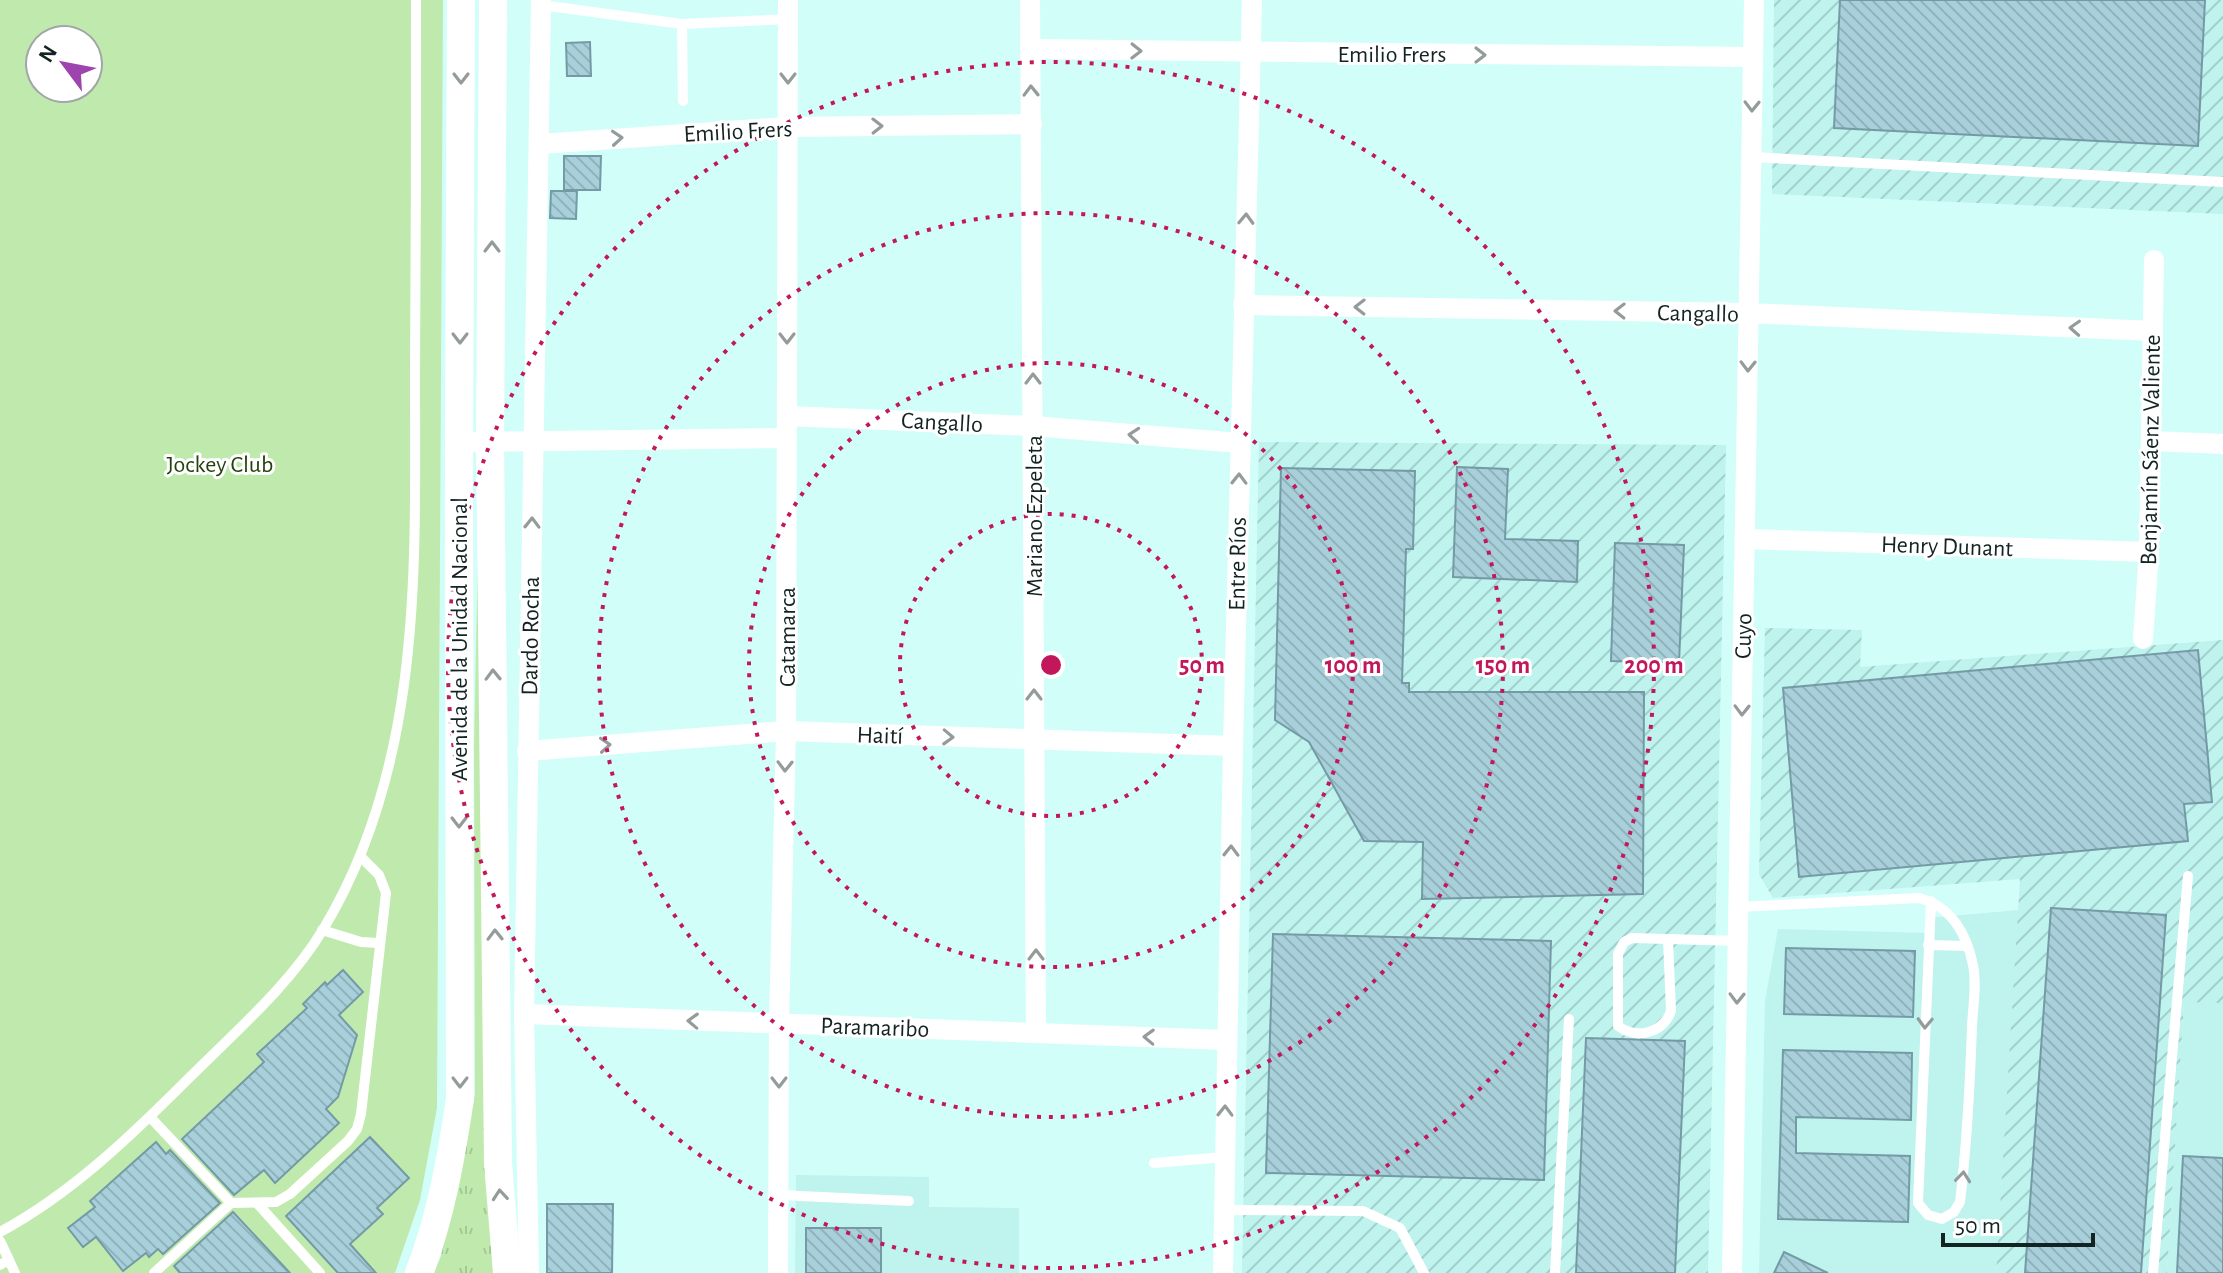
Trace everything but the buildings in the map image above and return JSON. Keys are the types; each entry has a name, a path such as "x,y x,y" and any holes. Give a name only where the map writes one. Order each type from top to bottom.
{"main road":[{"name":"Avenida de la Unidad Nacional","path":"419,1273 449,1171 460,1099 461,0"},
{"name":"Avenida de la Unidad Nacional","path":"493,0 490,442 498,1163 507,1273"}],"street":[{"name":"Mariano Ezpeleta","path":"1030,0 1036,1033"},
{"name":"Entre Ríos","path":"1223,1273 1252,0"},
{"name":"Cuyo","path":"1732,1273 1754,0"},
{"name":"Dardo Rocha","path":"529,1273 524,1014 541,3"},
{"name":"Catamarca","path":"778,1273 779,1024 786,731 788,10"},
{"name":"Emilio Frers","path":"1030,49 1753,57"},
{"name":"Emilio Frers","path":"540,144 788,127 1032,124"},
{"name":"Benjamín Sáenz Valiente","path":"2143,639 2149,552 2154,260"},
{"name":"Cangallo","path":"1243,305 1748,313 2153,331"},
{"name":"Cangallo","path":"787,416 1033,426 1240,443"},
{"path":"459,442 787,438"},
{"path":"2152,441 2223,444"},
{"name":"Henry Dunant","path":"1745,539 2149,552"},
{"name":"Haití","path":"527,751 786,731 1233,746"},
{"name":"Paramaribo","path":"524,1014 1227,1040"}],"lane":[{"path":"0,1232 87,1172 150,1117 290,975 322,930 360,856 375,818 395,741 407,672 415,571 416,0"},
{"path":"541,3 682,24 788,10"},
{"path":"682,24 683,101"},
{"path":"1751,157 2223,182"},
{"path":"154,1273 231,1203 276,1202 290,1194 357,1129 386,893 379,875 360,856"},
{"path":"2153,1273 2188,876"},
{"path":"1738,907 1919,898 1931,901 1953,917 1974,968 1969,1119 1960,1202 1954,1212 1942,1219 1928,1215 1918,1203 1931,901"},
{"path":"322,930 361,942 378,943"},
{"path":"1668,939 1671,1011 1667,1022 1657,1031 1626,1032 1618,1026 1618,954 1624,942 1632,938 1668,939 1738,941"},
{"path":"1928,945 1967,946"},
{"path":"1555,1273 1569,1019"},
{"path":"150,1117 231,1203"},
{"path":"1154,1163 1224,1157"},
{"path":"778,1195 909,1201"},
{"path":"257,1203 320,1273"},
{"path":"1223,1210 1363,1211 1400,1228 1424,1273"},
{"path":"0,1241 5,1263 15,1273"}],"shaded area":[{"path":"1774,0 2223,0 2223,214 1772,194"},
{"path":"1259,442 1726,445 1708,1273 1242,1273"},
{"path":"1765,628 1862,630 1860,667 2223,640 2223,1003 2184,1002 2167,1273 1996,1273 2020,879 1773,898 1759,874"},
{"path":"2019,910 1996,1273 1759,1273 1765,1001 1778,929 1928,933 1928,918"},
{"path":"2184,1001 2223,1003 2223,1273 2167,1273"},
{"path":"796,1175 929,1177 929,1207 1019,1208 1019,1273 795,1273"}],"green space":[{"name":"Jockey Club","path":"0,0 443,0 437,1108 420,1200 395,1273 0,1273"},
{"path":"479,498 495,1273 434,1273 441,1256 475,1094 474,746"}]}
